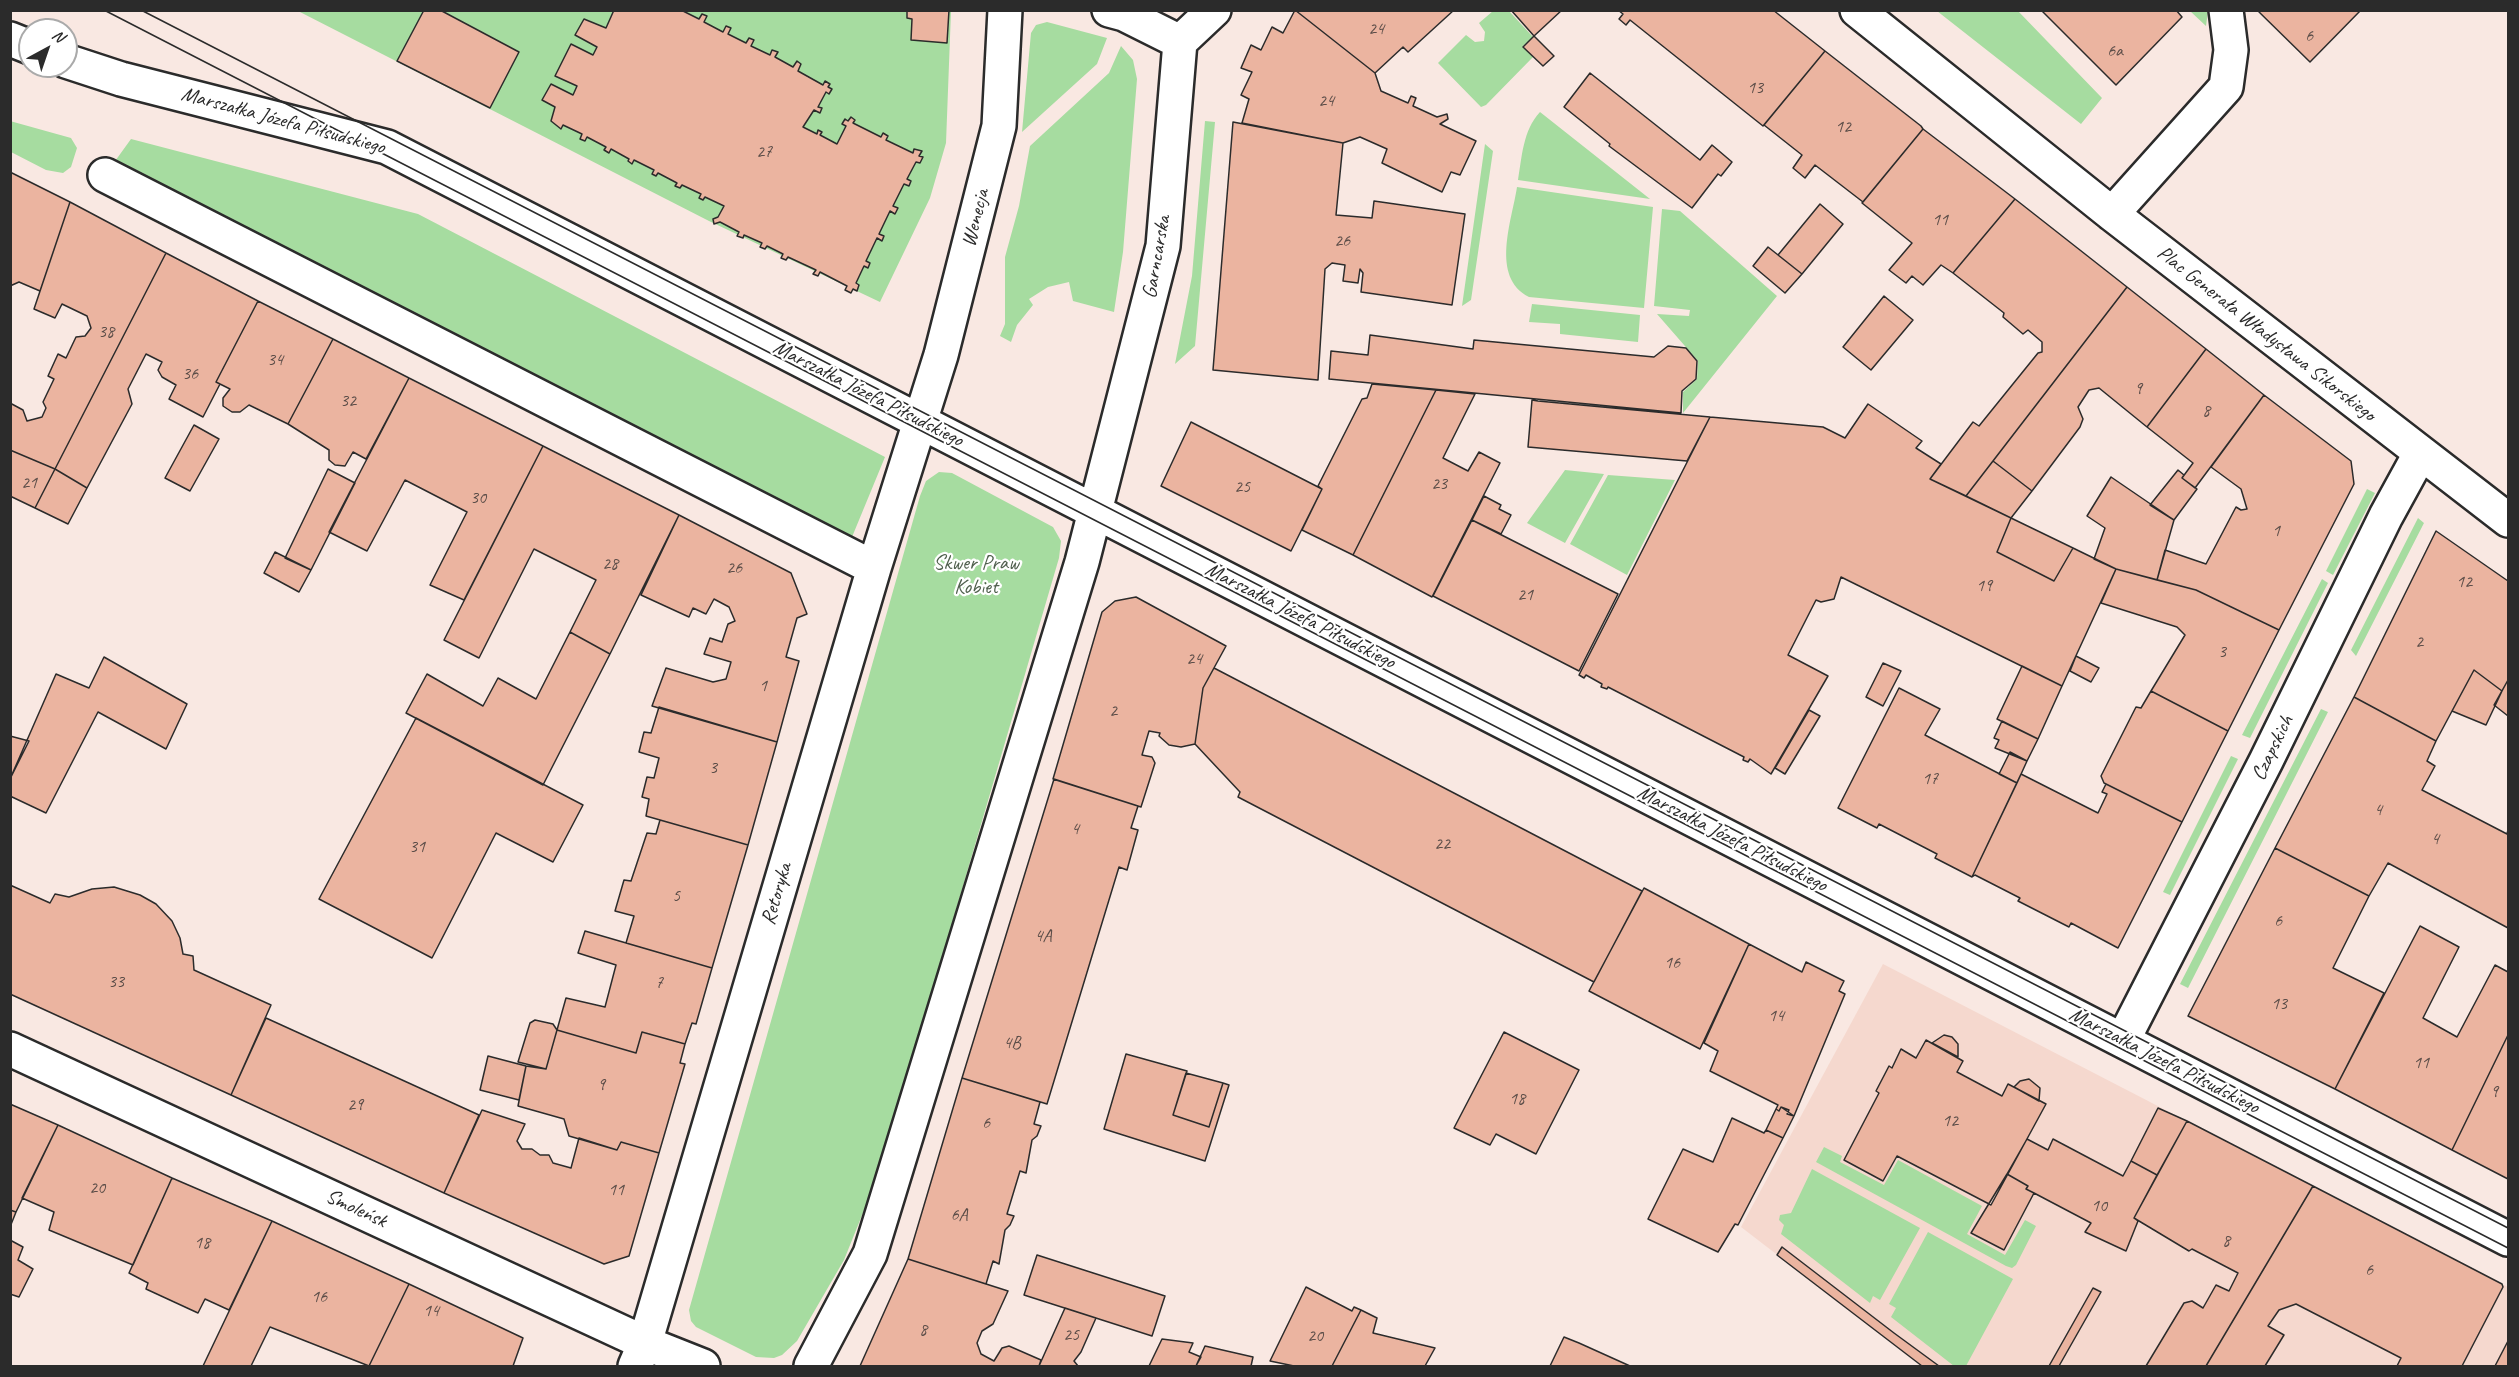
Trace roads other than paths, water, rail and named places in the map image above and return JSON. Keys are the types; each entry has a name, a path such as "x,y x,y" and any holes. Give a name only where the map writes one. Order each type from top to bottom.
{"street":[{"name":"Wenecja","path":"921,422 957,298 999,126 1005,10"},
{"path":"1109,10 1124,14 1180,42 1214,10"},
{"name":"Plac Generała Władysława Sikorskiego","path":"1857,10 2112,214 2508,520"},
{"path":"2112,214 2226,87 2231,50 2226,10"},
{"name":"Garncarska","path":"1095,511 1121,420 1163,246 1180,42"},
{"name":"Marszałka Józefa Piłsudskiego","path":"78,65 121,79 387,147 2508,1239"},
{"path":"105,175 874,568"},
{"name":"Retoryka","path":"640,1355 874,568 921,422"},
{"name":"Czapskich","path":"2123,1040 2266,761 2386,516 2420,454"},
{"path":"811,1366 870,1254 1082,562 1095,511"},
{"name":"Smoleńsk","path":"10,1049 640,1355 703,1366"}],"tram line":[{"path":"104,10 2508,1248"},
{"path":"141,10 2508,1228"}],"park label":[{"name":"Skwer Praw Kobiet","path":"976,575"}]}
